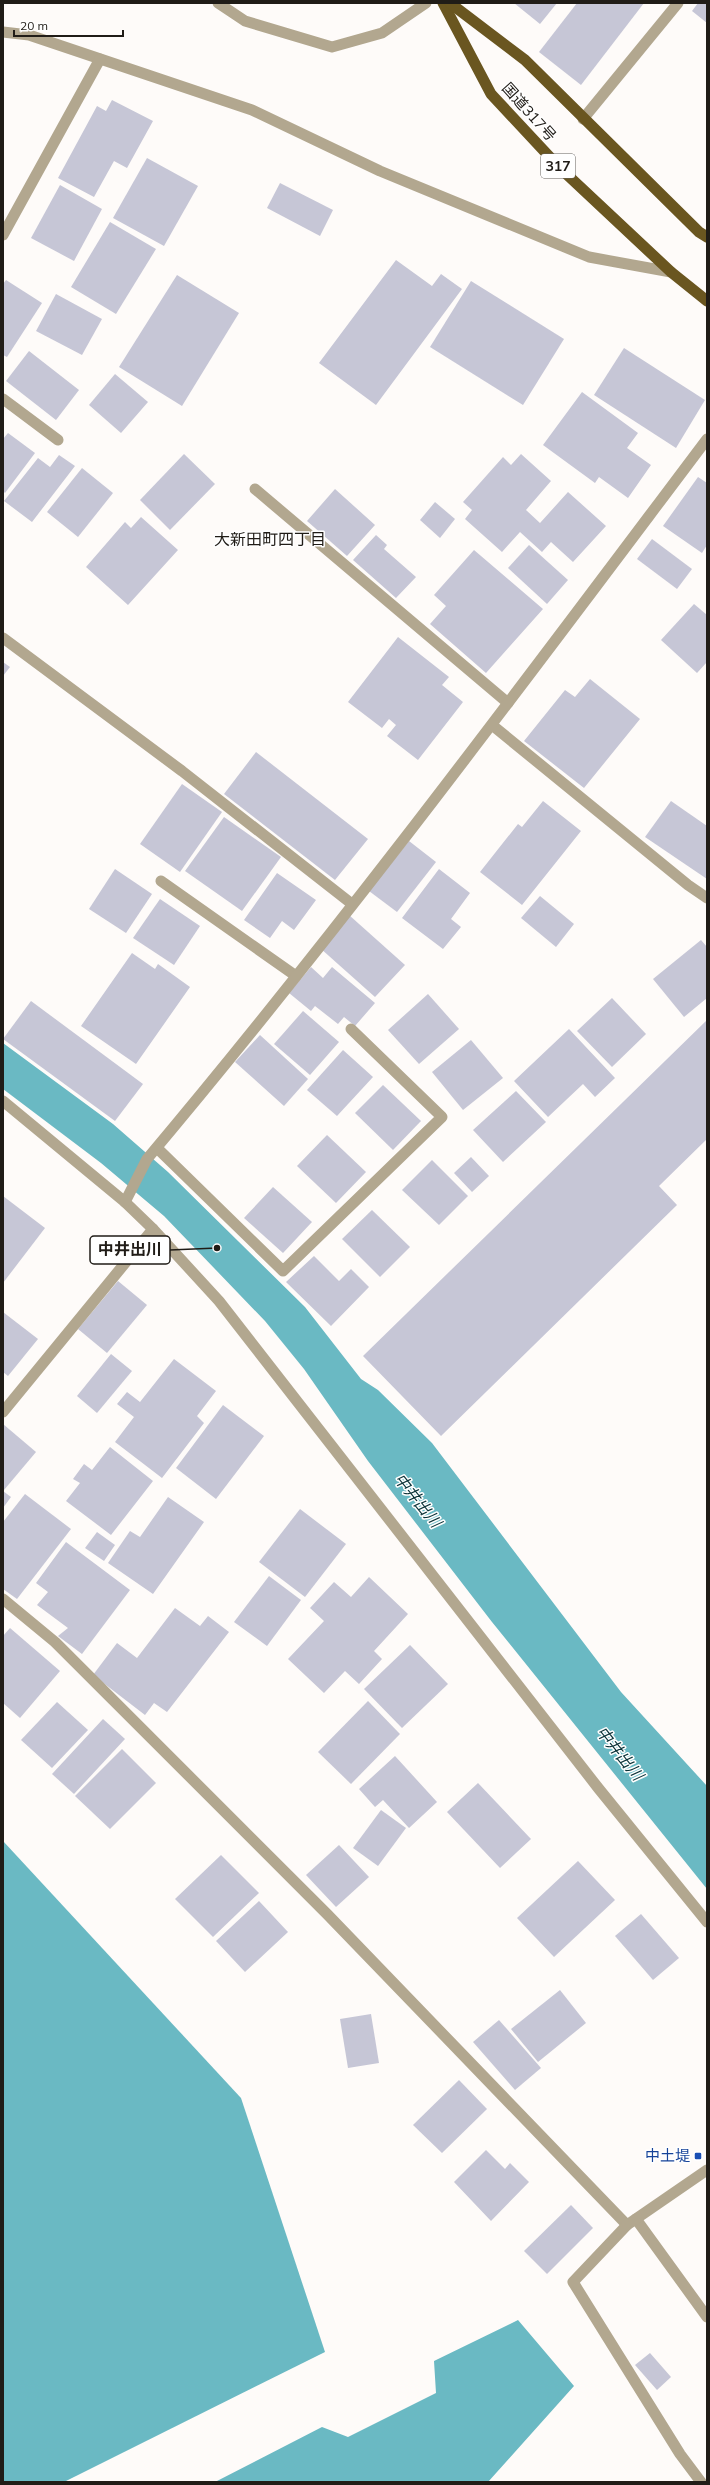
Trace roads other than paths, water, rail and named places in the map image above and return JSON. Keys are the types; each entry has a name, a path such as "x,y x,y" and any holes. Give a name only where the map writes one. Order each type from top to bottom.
{"highway":[{"name":"国道317号","path":"443,3 491,94 560,168 671,272 707,301"},
{"path":"450,3 525,60 699,232 707,237"}],"street":[{"path":"218,3 245,21 332,47 382,33 426,3"},
{"path":"583,119 678,3"},
{"path":"3,32 29,35 252,110 380,171 589,257 671,272"},
{"path":"3,235 100,59"},
{"path":"3,400 58,440"},
{"path":"125,1202 147,1159 296,976 492,725 707,439"},
{"path":"255,489 508,703"},
{"path":"3,638 182,771 352,904"},
{"path":"492,725 688,885 707,898"},
{"path":"161,881 296,976"},
{"path":"157,1148 283,1271 442,1117 350,1029"},
{"path":"3,1101 125,1202 153,1229 218,1301 599,1789 707,1922"},
{"path":"3,1412 153,1229"},
{"path":"3,1599 55,1642 327,1914 631,2222 707,2317"},
{"path":"701,2482 680,2454 573,2282 631,2222 707,2170"}],"water":[{"path":"3,1043 113,1124 168,1172 305,1307 361,1379 378,1390 432,1443 621,1692 707,1786 707,1889 492,1622 368,1461 304,1369 265,1321 164,1216 101,1163 3,1089"},
{"path":"3,1841 241,2098 325,2352 64,2482 3,2482"},
{"path":"518,2320 574,2386 488,2482 215,2482 322,2427 348,2437 436,2393 434,2361"}],"place":[{"name":"中井出川","path":"217,1248"},
{"name":"中土堤","path":"698,2156"}],"district":[{"name":"大新田町四丁目","path":"270,539"}]}
